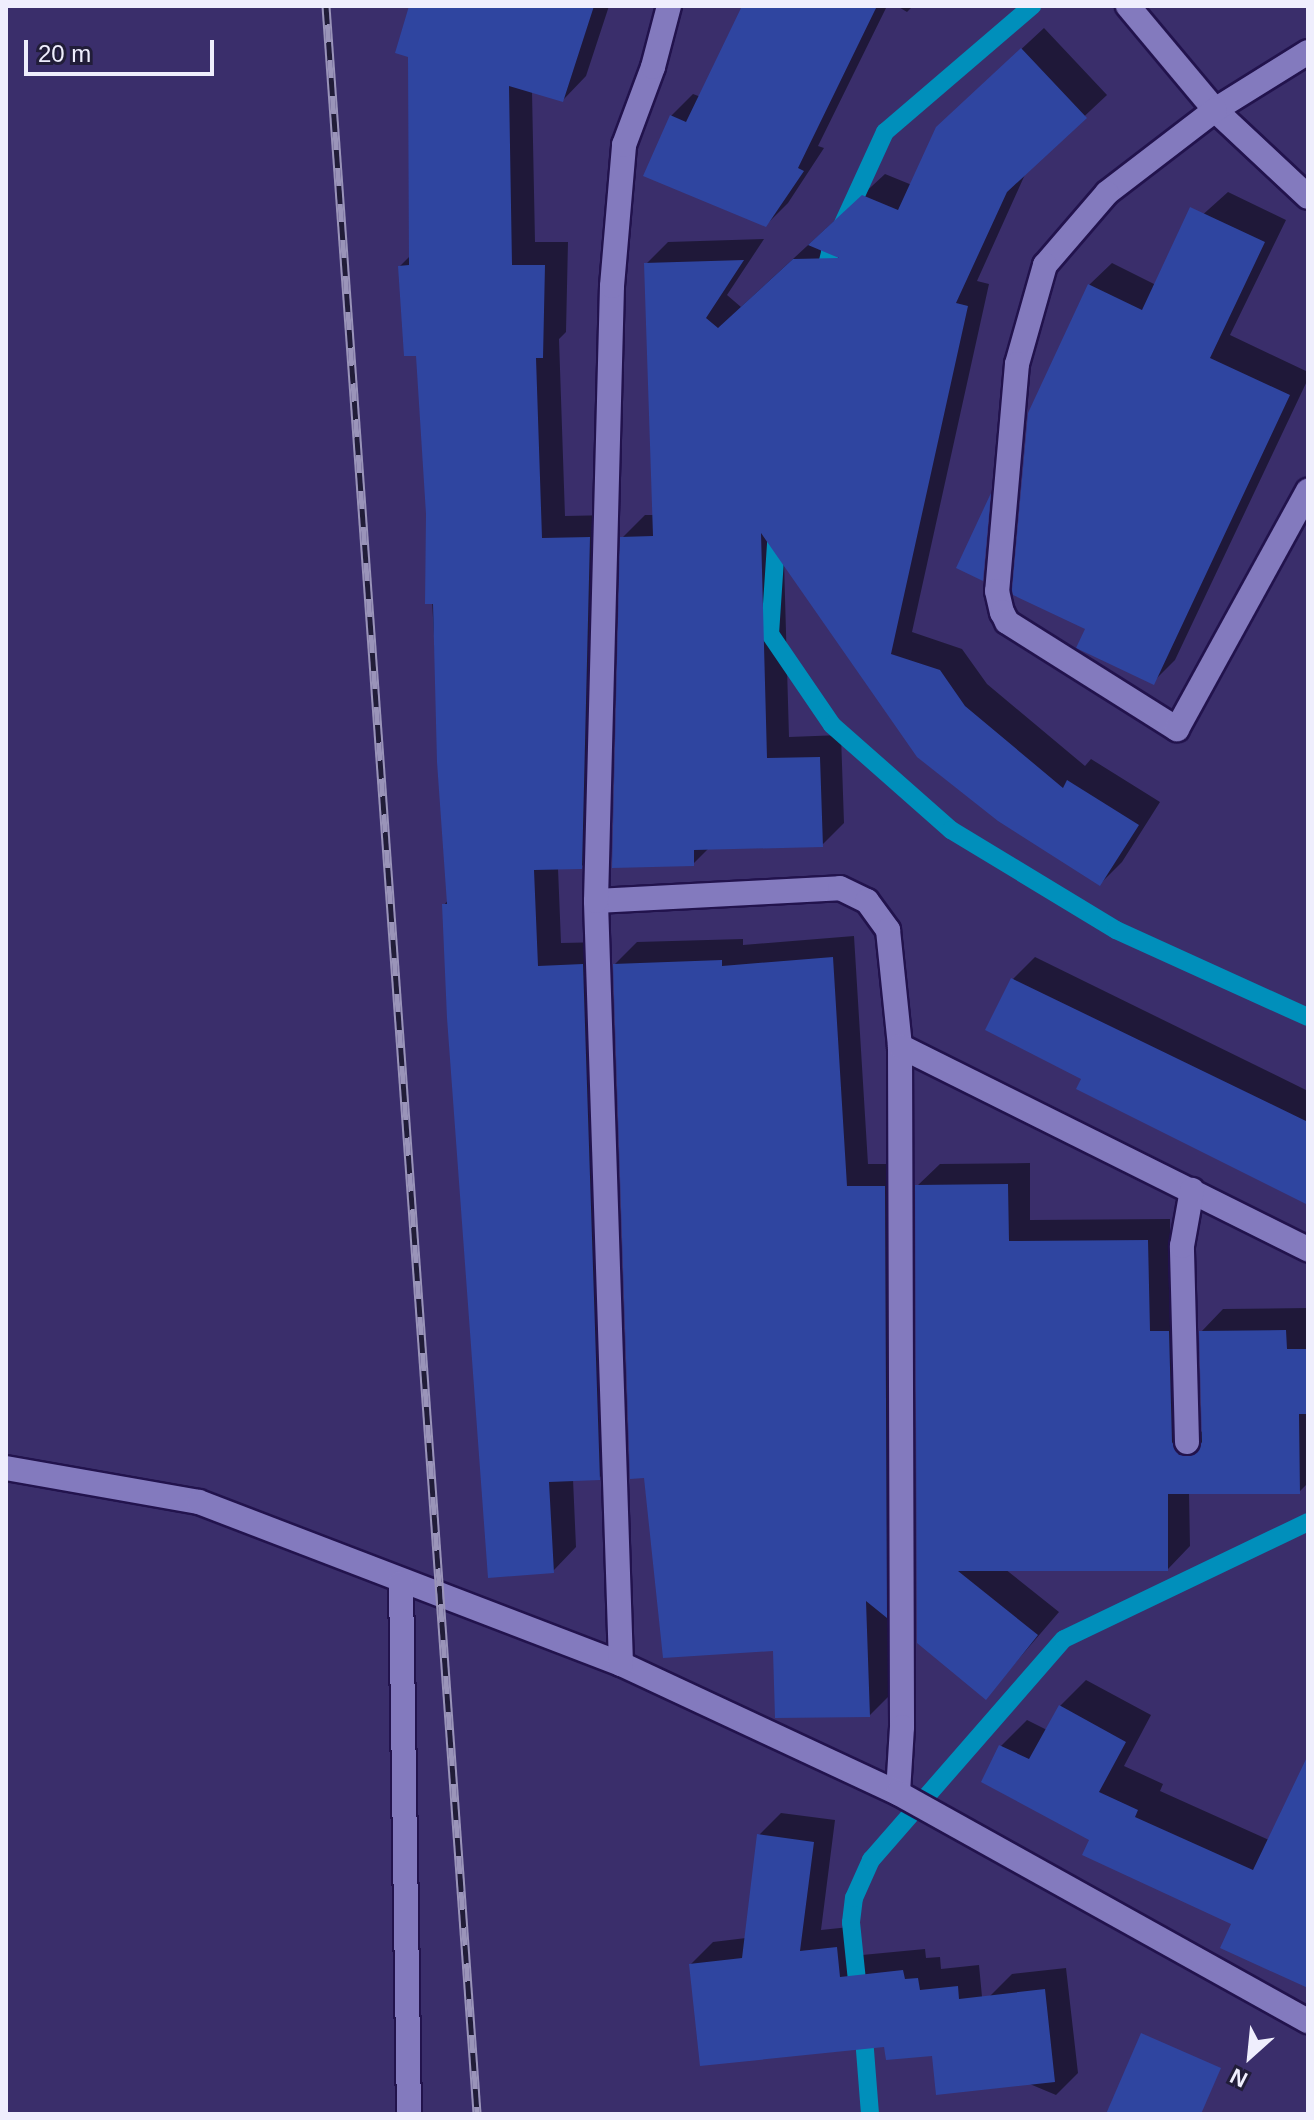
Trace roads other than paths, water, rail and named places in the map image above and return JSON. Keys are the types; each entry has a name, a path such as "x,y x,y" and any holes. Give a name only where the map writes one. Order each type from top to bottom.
{"street":[{"path":"621,1664 596,901 616,204 624,145 653,67 669,6"},
{"path":"1128,6 1215,110 1308,197"},
{"path":"1308,52 1215,110 1107,193 1045,265 1017,364 997,591 1002,612 1007,622 1177,729 1308,491"},
{"path":"596,901 840,888 867,901 888,930 900,1046 902,1727 898,1793"},
{"path":"900,1046 1308,1249"},
{"path":"1187,1442 1182,1246 1192,1190"},
{"path":"6,1468 199,1502 352,1557 401,1583 621,1664 898,1793 1308,2021"},
{"path":"401,1583 409,2114"}],"waterway":[{"path":"823,281 830,252 885,132 1032,6"},
{"path":"777,529 770,634 832,725 951,830 1116,930 1308,1017"},
{"path":"859,2000 851,1922 854,1898 871,1860 1064,1639 1308,1522"},
{"path":"863,2025 870,2114"}],"railway":[{"path":"326,6 477,2114"}]}
